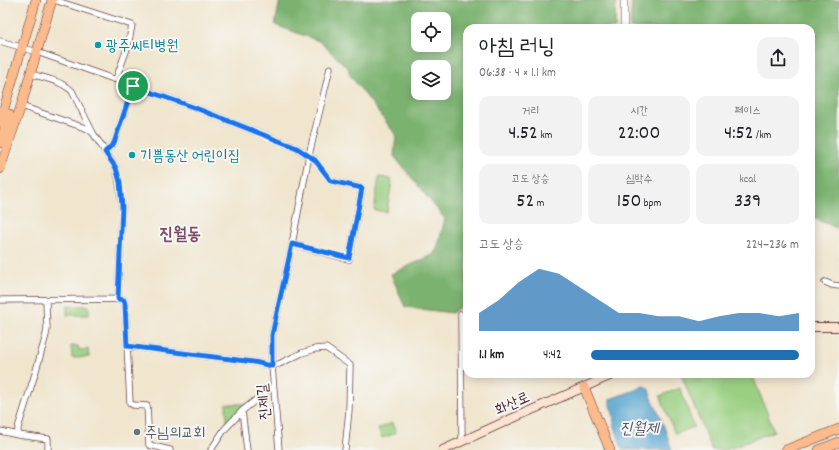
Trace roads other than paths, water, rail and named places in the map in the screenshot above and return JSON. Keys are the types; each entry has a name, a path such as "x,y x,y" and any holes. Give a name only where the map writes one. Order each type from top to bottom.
{"main road":[{"path":"0,122 36,0"},
{"path":"0,169 53,0"},
{"path":"0,144 19,80 19,74 16,74 12,83"},
{"path":"815,327 839,327"},
{"name":"화산로","path":"443,450 462,446 511,418 605,378"},
{"path":"584,387 610,450"},
{"path":"786,450 839,429"},
{"path":"819,450 839,442"}],"street":[{"path":"53,0 132,25 128,46 116,79"},
{"path":"624,0 624,24"},
{"path":"0,42 37,52 116,79 290,145 309,155 315,160 331,181 362,188 349,258 292,244"},
{"name":"진제길","path":"279,450 273,386 272,335 292,244 309,155 330,68"},
{"path":"31,74 60,83 70,88 93,132 116,168 120,182 122,207 118,299"},
{"path":"105,152 114,143 133,86"},
{"path":"21,106 93,132"},
{"path":"824,282 832,286 839,286"},
{"path":"0,300 124,300 130,404 147,406 149,445 170,450"},
{"path":"18,435 18,428 46,335 46,300"},
{"path":"461,314 462,446"},
{"path":"127,346 254,362 272,366 302,353 320,348 326,348 350,365 349,410 345,450"},
{"path":"211,450 224,430 242,411 273,386"},
{"path":"242,411 247,450"},
{"path":"0,431 48,439 48,450"}],"water":[{"name":"진월제","path":"643,386 648,388 672,450 622,450 610,406 610,399"}],"place":[{"name":"광주씨티병원","path":"98,45"},
{"name":"기쁨동산 어린이집","path":"132,155"},
{"name":"주님의교회","path":"137,432"}],"district":[{"name":"진월동","path":"180,233"}]}
